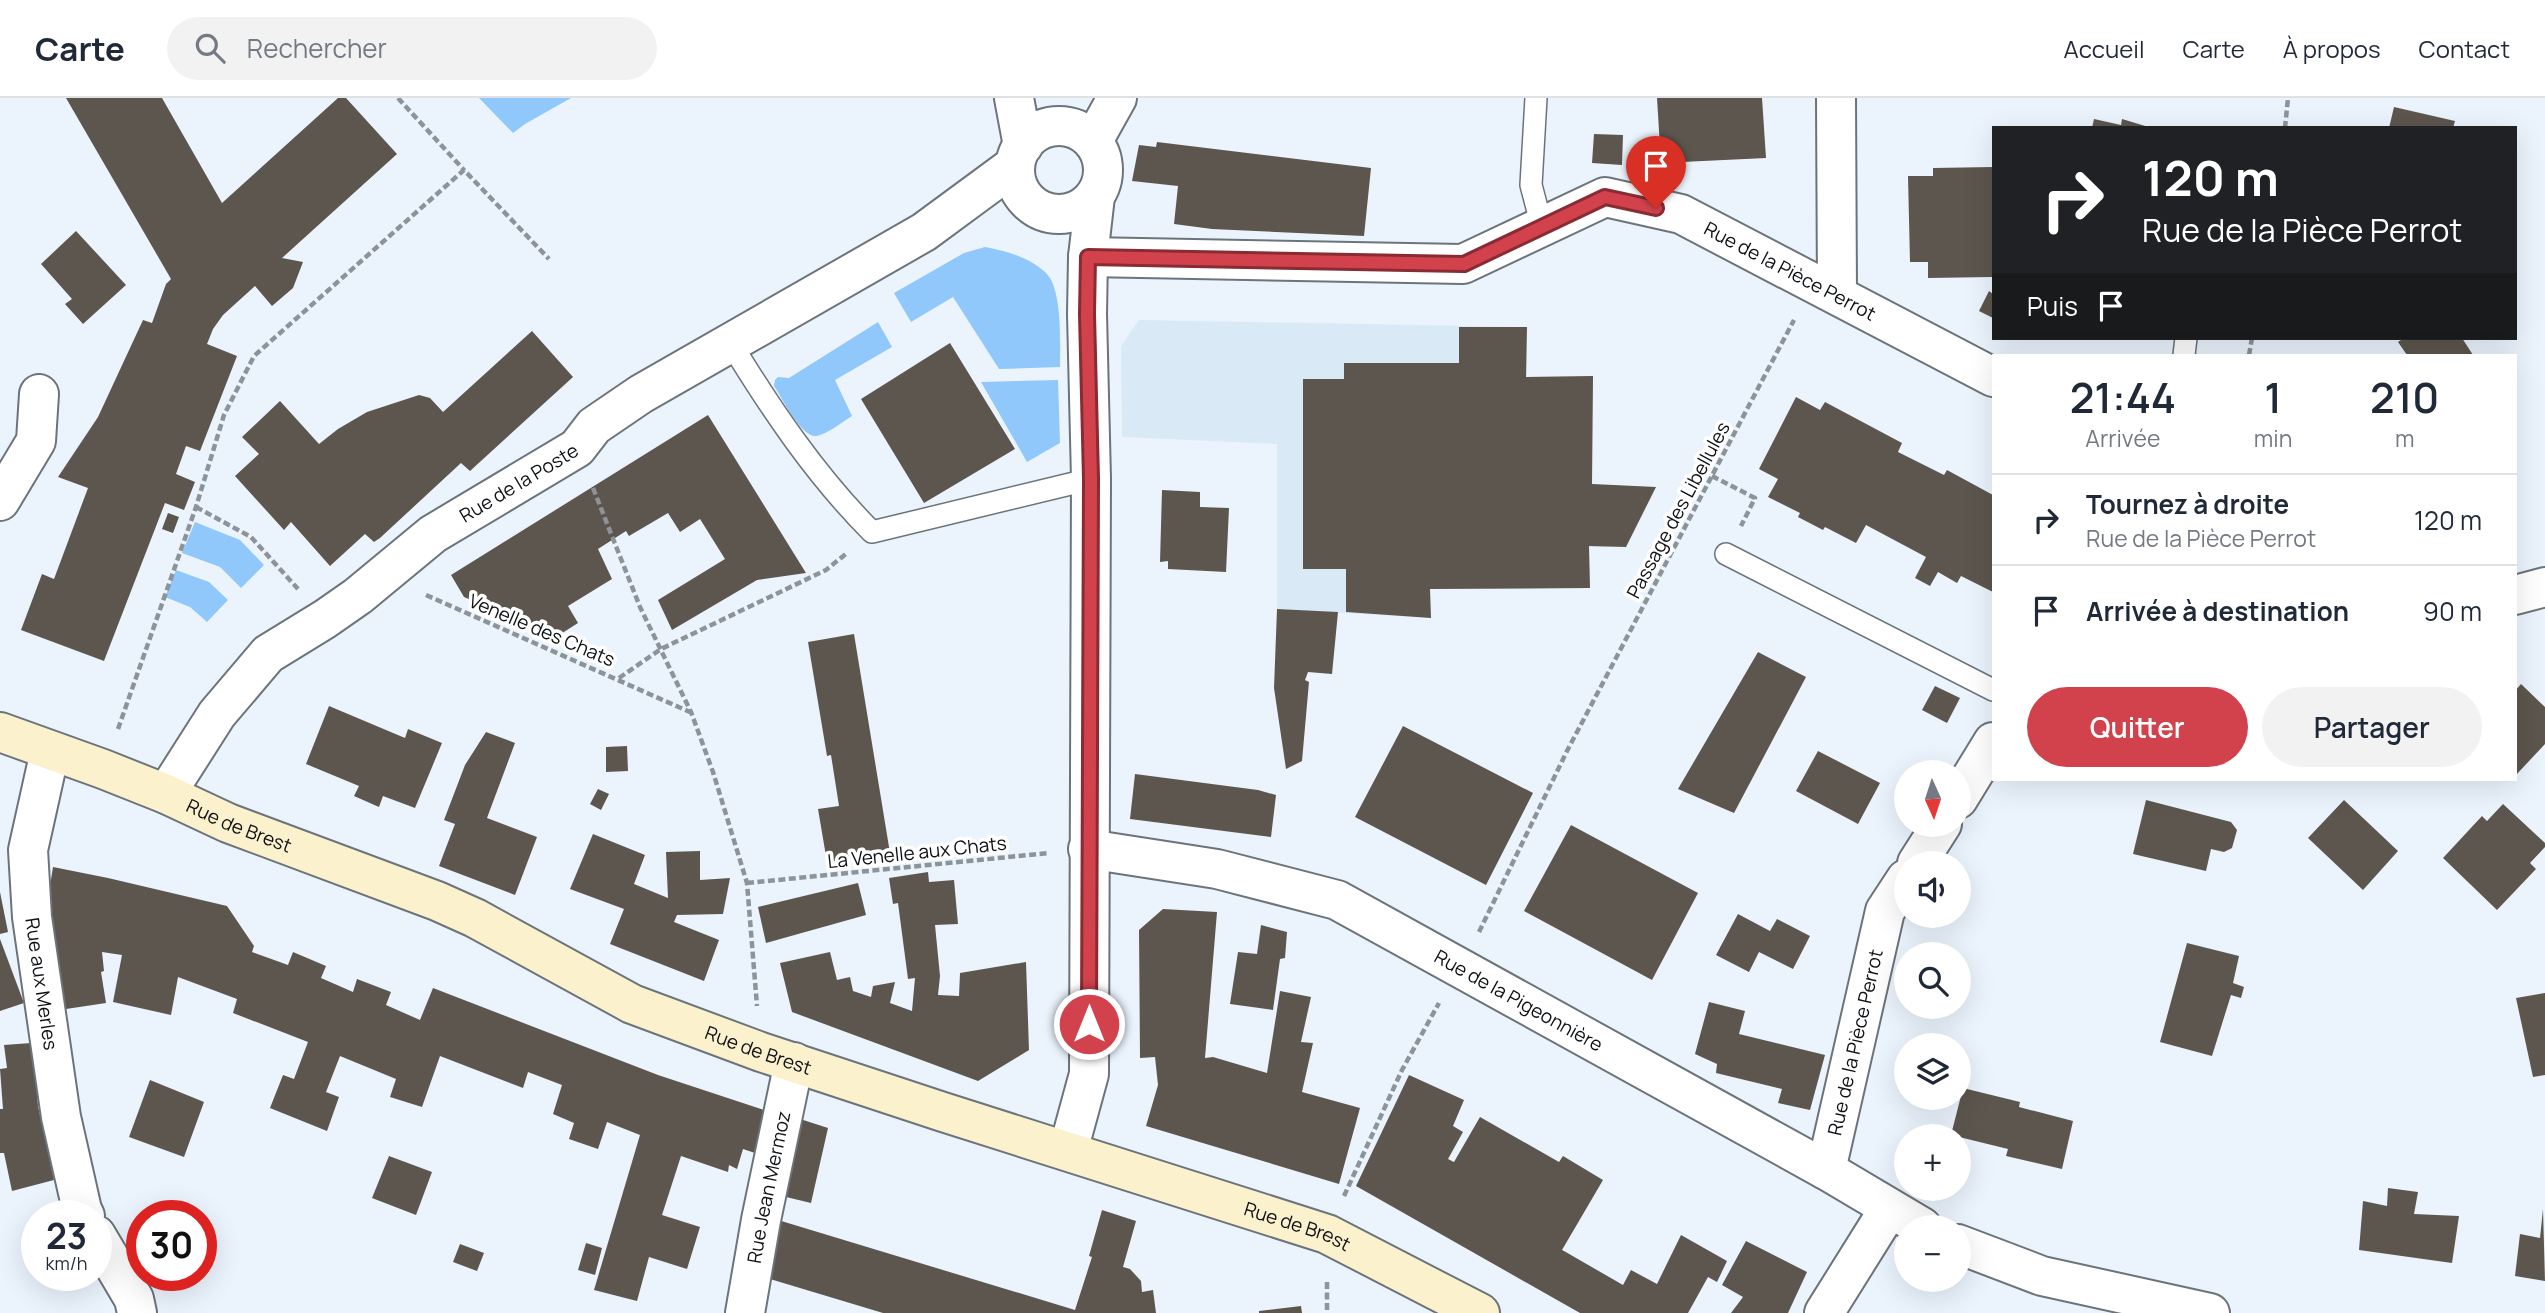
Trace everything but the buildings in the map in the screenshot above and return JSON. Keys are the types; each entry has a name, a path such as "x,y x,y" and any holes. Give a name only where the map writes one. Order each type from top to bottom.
{"main road":[{"name":"Rue de Brest","path":"0,732 103,769 228,823 437,901 475,918 632,1004 778,1057 1327,1234 1480,1313"}],"street":[{"path":"1014,98 1020,193 1044,210 1088,257"},
{"path":"1019,155 1027,139 1039,130 1071,122 1117,98"},
{"path":"1825,288 1836,98"},
{"path":"1068,1151 1089,1074 1091,479 1087,314 1088,257 1095,196 1103,169 1100,154 1071,122"},
{"name":"Rue de la Poste","path":"166,794 217,714 268,654 326,619 433,534 577,447 594,426 641,394 924,232 1019,155"},
{"path":"1044,210 1078,209 1095,196"},
{"name":"Rue de la Pièce Perrot","path":"1088,257 1464,264 1605,197 1681,214 1992,376"},
{"name":"Rue de la Poste","path":"924,232 1044,210"},
{"path":"0,501 36,441 39,394"},
{"path":"2517,594 2545,587"},
{"path":"1971,778 1992,744"},
{"name":"Rue aux Merles","path":"50,751 28,850 32,917 61,1117 83,1200"},
{"name":"Rue de la Pigeonnière","path":"1088,849 1217,869 1338,900 1826,1170 1900,1215"},
{"name":"Rue de la Pièce Perrot","path":"1826,1170 1885,911 1894,897"},
{"name":"Rue Jean Mermoz","path":"745,1313 769,1180 778,1057"},
{"path":"1824,1313 1889,1209"},
{"path":"1971,1249 2042,1276 2210,1313"},
{"name":"Rue aux Merles","path":"112,1262 134,1299 137,1313"}],"lane":[{"path":"1536,98 1531,185 1542,227"},
{"path":"730,342 763,396 840,500 872,532 1091,479"},
{"path":"1726,554 1992,689"}],"path":[{"path":"398,98 548,259"},
{"path":"2285,126 2288,98"},
{"path":"103,769 196,508 224,415 254,356 464,170"},
{"name":"Passage des Libellules","path":"1567,751 1712,476 1825,288"},
{"path":"577,447 640,607 691,712 713,772 747,883 778,1057"},
{"path":"1712,476 1755,498 1726,554"},
{"path":"196,508 251,537 326,619"},
{"path":"618,679 661,649 826,570 872,532"},
{"name":"Venelle des Chats","path":"382,576 691,712"},
{"name":"La Venelle aux Chats","path":"747,883 1088,849"}],"shaded area":[{"path":"479,98 571,98 513,133"},
{"path":"985,247 1024,259 1051,279 1058,303 1060,367 999,369 953,297 911,322 894,293 964,253"},
{"path":"1139,320 1527,327 1527,377 1593,376 1592,484 1656,487 1626,547 1589,547 1590,588 1430,589 1431,618 1277,609 1277,444 1122,437 1121,346"},
{"path":"878,322 892,347 835,380 852,416 826,432 817,436 811,435 793,417 774,386 775,380 778,377 789,378"},
{"path":"1058,380 1060,443 1027,462 981,382"},
{"path":"195,522 240,540 264,565 241,588 220,567 182,553"},
{"path":"176,570 209,582 228,600 207,622 190,607 165,597"}],"route":[{"path":"1089,1024 1091,479 1088,257 1464,264 1605,197 1656,208"}]}
